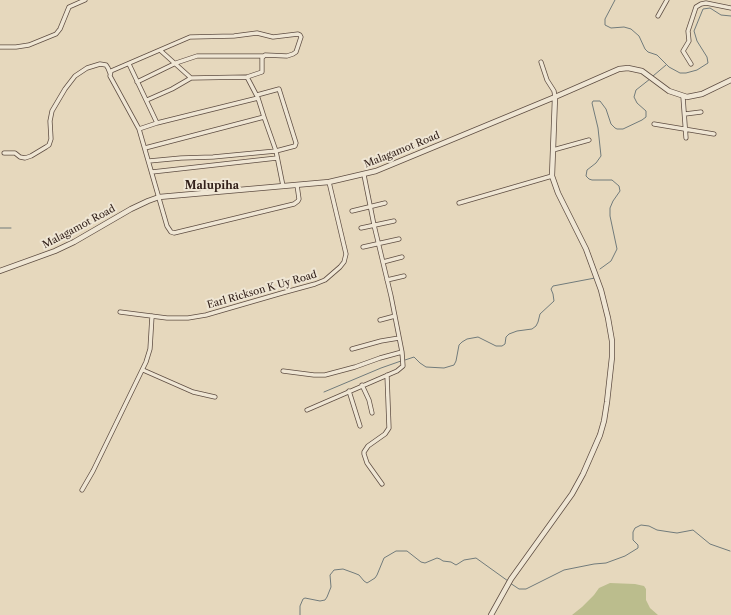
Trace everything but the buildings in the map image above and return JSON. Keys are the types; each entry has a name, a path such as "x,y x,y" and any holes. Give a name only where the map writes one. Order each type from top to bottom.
{"street":[{"path":"0,47 29,45 56,34 60,29 69,7 85,0"},
{"path":"658,16 667,0"},
{"path":"691,64 683,51 689,41 688,31 696,7 706,3 731,8"},
{"path":"110,74 113,70 161,51 185,39 194,37 257,34 273,37 298,34 301,36 299,45 293,54 287,56 268,54 263,56 203,56 190,58 176,63 137,82"},
{"path":"161,51 191,78"},
{"path":"147,100 172,89 191,78 247,76 259,74 262,72 263,56"},
{"path":"491,615 505,588 572,494 583,474 600,435 604,421 612,358 612,341 602,290 586,249 558,193 552,176 555,97 554,91 547,80 541,62"},
{"path":"4,153 15,153 20,157 25,158 46,148 52,139 50,121 52,111 75,76 87,68 104,64 108,68 139,129 167,226 174,233 294,204 298,202 299,199 297,185"},
{"path":"129,64 157,123"},
{"name":"Malagamot Road","path":"0,271 55,251 74,242 131,209 159,197 329,182 364,175 555,97 619,69 633,69 645,74 668,91 683,97"},
{"path":"247,76 257,96 276,151 283,186"},
{"path":"686,138 683,97 691,97 702,94 731,80"},
{"path":"139,129 257,96 278,88 280,89 296,144 295,146 276,151 149,161"},
{"path":"685,114 701,112"},
{"path":"145,148 264,117"},
{"path":"654,124 714,134"},
{"path":"553,150 589,140"},
{"path":"152,172 277,158"},
{"path":"307,410 387,375 403,366 402,352 395,316 364,175"},
{"path":"459,203 552,176"},
{"name":"Earl Rickson K Uy Road","path":"120,312 188,318 206,315 315,284 334,274 343,264 346,254 329,182"},
{"path":"352,211 385,203"},
{"path":"361,228 394,221"},
{"path":"362,247 399,239"},
{"path":"383,262 402,257"},
{"path":"387,280 404,276"},
{"path":"82,490 96,466 143,370 150,349 152,316"},
{"path":"380,320 395,316"},
{"path":"352,349 399,338"},
{"path":"283,371 325,375 402,352"},
{"path":"143,370 192,392 215,397"},
{"path":"382,484 367,463 364,454 365,449 385,434 389,428 387,375"},
{"path":"362,385 369,400 372,413"},
{"path":"350,391 360,426"}],"green space":[{"path":"610,583 635,584 644,586 646,589 646,600 650,608 658,615 572,615 594,595 599,588"}],"waterway":[{"path":"615,0 605,19 605,25 611,28 624,27 631,29 639,36 648,52 657,55 669,67 680,73 697,70 708,63 707,57 697,41 694,31 703,9 710,8 721,15 731,16"},
{"path":"653,76 666,65"},
{"path":"600,269 611,261 617,249 610,216 610,208 620,191 619,186 612,180 592,180 586,176 587,170 596,163 601,156 598,128 592,103 593,101 600,101 606,109 611,124 617,129 623,129 646,117 646,111 637,103 634,97 636,90 650,79"},
{"path":"0,228 11,228"},
{"path":"405,360 414,357 426,367 444,368 454,365 459,345 467,339 478,337 496,346 502,346 505,344 506,337 509,334 517,331 532,329 536,326 540,314 554,301 551,289 553,286 595,278"},
{"path":"324,392 401,361"},
{"path":"510,583 519,589 526,589 564,570 606,563 625,556 638,548 638,545 633,540 633,532 635,528 641,525 649,526 657,530 677,533 693,530 710,544 730,551"},
{"path":"300,615 300,606 303,599 305,598 320,601 325,600 331,587 330,575 334,570 343,569 354,573 359,575 367,583 375,578 384,558 396,551 407,551 421,562 425,563 437,558 456,565 464,560 476,558 508,581"}],"district":[{"name":"Malupiha","path":"212,186"}]}
